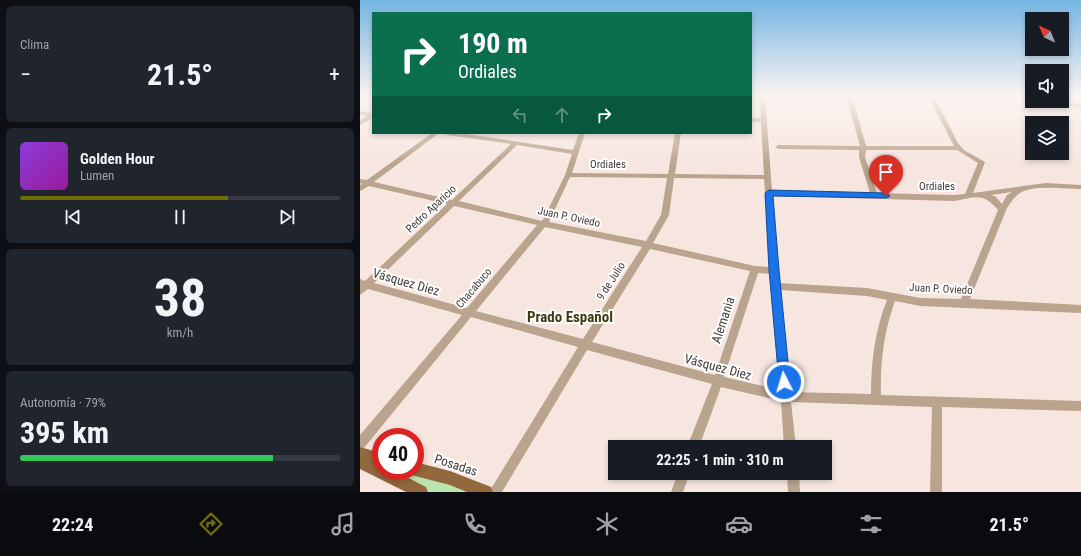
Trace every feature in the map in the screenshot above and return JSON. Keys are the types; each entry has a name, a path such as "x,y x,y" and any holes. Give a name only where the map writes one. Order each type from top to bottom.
{"main road":[{"path":"360,454 372,457"},
{"path":"360,461 421,492"},
{"name":"Posadas","path":"424,471 450,478 486,492"}],"street":[{"path":"855,119 863,148 862,157 874,195"},
{"path":"942,119 955,144 982,162 968,196"},
{"path":"752,120 764,120 774,270 789,440"},
{"path":"360,190 364,182 435,134"},
{"name":"Ordiales","path":"453,134 574,152"},
{"path":"498,141 502,134"},
{"name":"Chacabuco","path":"360,444 544,224 568,175 574,152 582,134"},
{"name":"9 de Julio","path":"495,492 585,344 648,245 665,215 678,134"},
{"name":"Pedro Aparicio","path":"362,286 516,143"},
{"path":"778,146 959,148"},
{"name":"Ordiales","path":"568,175 768,177"},
{"name":"Juan P. Oviedo","path":"364,182 452,204 544,224 755,269 774,270"},
{"name":"Ordiales","path":"769,193 954,198 1046,185 1081,187"},
{"path":"964,303 1002,209 1010,197 1023,188"},
{"path":"981,194 993,200 1002,209"},
{"name":"Alemania","path":"696,440 718,381 755,269"},
{"name":"Vásquez Diez","path":"362,286 469,313 718,381 786,397 1081,406"},
{"name":"Juan P. Oviedo","path":"776,286 850,291 931,303 964,303 1081,309"},
{"path":"876,400 875,376 877,345 884,315 892,298"},
{"path":"936,492 937,402"},
{"path":"677,492 681,480"},
{"path":"793,480 794,492"}],"green space":[{"path":"424,474 486,492 421,492 397,480 424,480"}],"district":[{"name":"Prado Español","path":"570,317"}],"route":[{"path":"784,382 769,193 886,196"}]}
